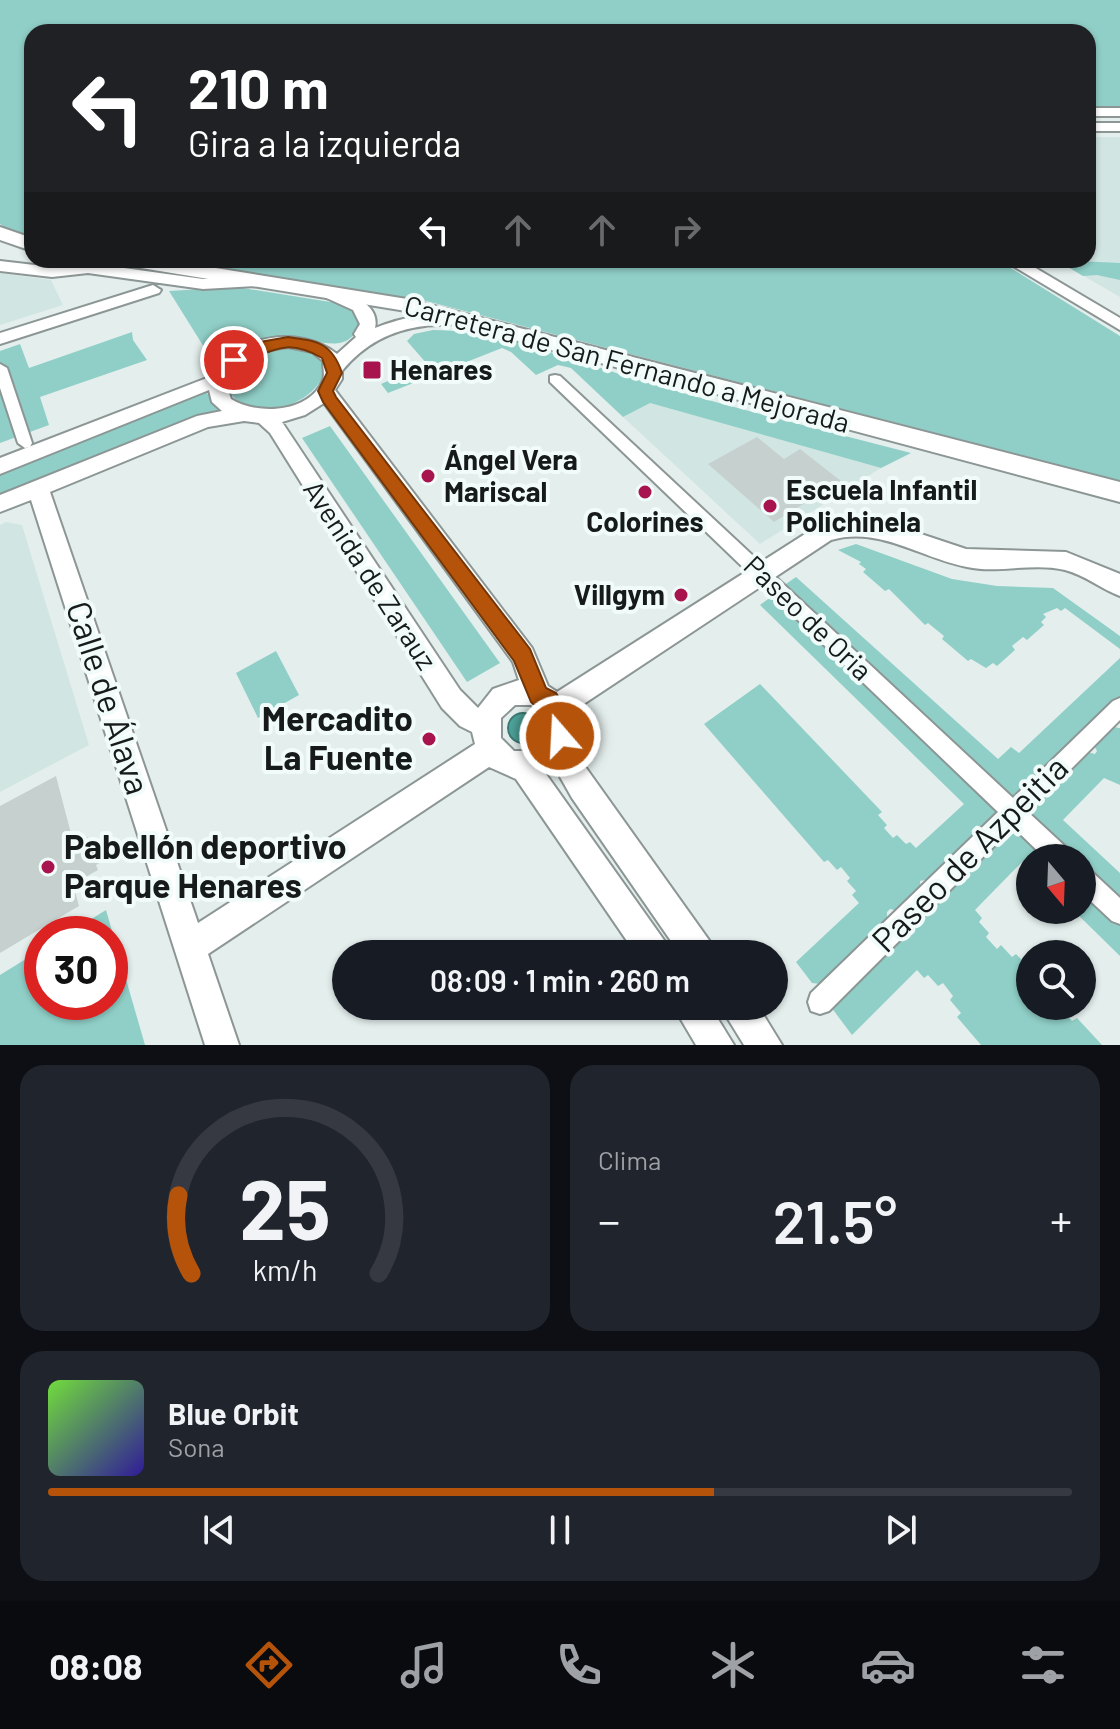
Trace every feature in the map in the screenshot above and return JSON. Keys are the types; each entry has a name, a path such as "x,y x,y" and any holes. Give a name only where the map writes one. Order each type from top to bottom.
{"street":[{"path":"1096,112 1120,112"},
{"path":"1096,127 1120,127"},
{"path":"0,233 24,242"},
{"path":"0,266 52,272 88,268 203,284 267,281"},
{"name":"Carretera de San Fernando a Mejorada","path":"182,268 322,290 460,318 1120,492"},
{"path":"1024,268 1120,325"},
{"path":"0,339 153,290"},
{"path":"322,290 349,299 361,307 369,324 367,336"},
{"path":"330,360 349,352 387,312 408,306"},
{"path":"367,336 408,321 460,318"},
{"path":"0,466 218,380 234,360 265,345 299,343 330,360"},
{"path":"0,504 204,421 299,409 326,391 333,379 330,360"},
{"path":"0,368 25,443"},
{"name":"Paseo de Oria","path":"555,379 1046,844"},
{"path":"218,380 219,399 227,407 254,416"},
{"path":"326,391 342,417 523,656 561,725 558,742 544,759 523,766"},
{"name":"Avenida de Zarauz","path":"254,416 277,428 451,699 488,737 505,762 523,766 645,940"},
{"name":"Calle de Álava","path":"38,489 222,1045"},
{"path":"547,702 824,533 858,525 887,529 965,558 986,561 1043,557 1075,562 1120,586"},
{"path":"190,947 488,737 491,709 504,697 521,692 547,702"},
{"name":"Paseo de Azpeitia","path":"820,1002 1120,707"},
{"path":"558,742 582,788 690,940"},
{"path":"1096,891 1120,913"},
{"path":"700,1020 717,1045"},
{"path":"747,1020 765,1045"}],"shaded area":[{"path":"0,0 1120,0 1120,107 1096,107 1096,24 24,24 24,236 0,224"},
{"path":"1096,137 1120,137 1120,297 1070,268 1096,268"},
{"path":"1096,262 1120,263 1120,280 1097,275 1083,276 1070,268 1096,268"},
{"path":"213,268 1011,268 1120,336 1120,481 426,301"},
{"path":"0,273 51,280 63,305 0,325"},
{"path":"236,287 343,304 354,308 364,319 356,332 338,343 281,339 247,350 217,368 169,291"},
{"path":"433,330 459,331 513,341 678,392 911,453 881,468 650,403 623,417 571,368 558,365 536,375 511,352 502,348 388,393 381,384 427,364 407,341 414,334"},
{"path":"132,332 133,340 147,360 40,397 49,425 0,443 0,351 20,344 29,368"},
{"path":"296,347 316,354 326,367 312,391 285,406 270,409 242,404 231,394 231,377 244,363 268,351"},
{"path":"206,392 220,410 217,413 0,499 0,470"},
{"name":"Escuela Infantil Polichinela","path":"650,403 881,468 760,544 623,417"},
{"path":"330,426 500,663 467,682 302,438"},
{"path":"6,522 22,525 89,745 0,792 0,525"},
{"path":"856,544 952,579 997,586 1053,588 1120,636 1120,649 1065,608 1061,611 1057,608 1043,614 1046,617 1041,622 1044,625 1027,640 1023,637 1012,646 1015,650 997,666 993,663 986,668 971,659 968,661 889,589 885,591 863,572 866,569 859,564 861,562 838,550"},
{"path":"796,577 998,759 1011,747 1019,753 1120,658 1120,698 1013,800 783,586"},
{"path":"775,594 998,806 1000,815 931,879 920,881 921,889 898,911 890,909 887,921 821,984 812,983 796,962 859,903 852,895 856,891 841,867 837,870 828,860 824,862 704,724 760,684 882,812 878,815 893,838 897,835 916,848 964,804 760,605"},
{"path":"276,651 299,695 258,718 236,673"},
{"path":"523,713 534,717 538,728 534,739 523,743 512,739 508,728 512,717"},
{"path":"1113,727 1120,728 1120,785 1104,778 1063,820 1089,844 1056,844 1025,811 1087,752 1095,754 1094,745"},
{"path":"1011,824 1036,844 1016,844 1016,868 975,910 982,918 979,922 989,933 986,937 997,949 1001,945 1012,957 1016,954 1016,1020 1079,1020 1102,1045 981,1045 957,1017 961,1013 950,1000 953,996 943,983 938,986 928,975 924,978 917,970 852,1035 831,1007 932,901 940,902 943,898 941,891"},
{"path":"1096,851 1120,873 1120,905 1096,883"},
{"path":"1096,898 1120,921 1120,956 1087,924 1096,924"},
{"path":"24,960 24,1020 128,1020 128,986 145,1045 0,1045 0,975"}],"building":[{"name":"Escuela Infantil Polichinela","path":"757,437 784,459 800,449 841,481 774,522 708,464"},
{"name":"Pabellón deportivo Parque Henares","path":"56,776 74,845 88,837 90,841 94,838 101,862 96,865 98,870 73,884 79,906 62,916 24,916 24,939 0,953 0,806"}],"place":[{"name":"Henares","path":"372,370"},
{"name":"Ángel Vera Mariscal","path":"428,476"},
{"name":"Colorines","path":"645,492"},
{"name":"Escuela Infantil Polichinela","path":"770,506"},
{"name":"Villgym","path":"681,595"},
{"name":"Mercadito La Fuente","path":"429,739"},
{"name":"Pabellón deportivo Parque Henares","path":"48,867"}],"route":[{"path":"234,360 265,345 288,342 318,348 329,356 335,373 326,391 328,398 523,656 538,695 548,700 558,713 560,736"}]}
